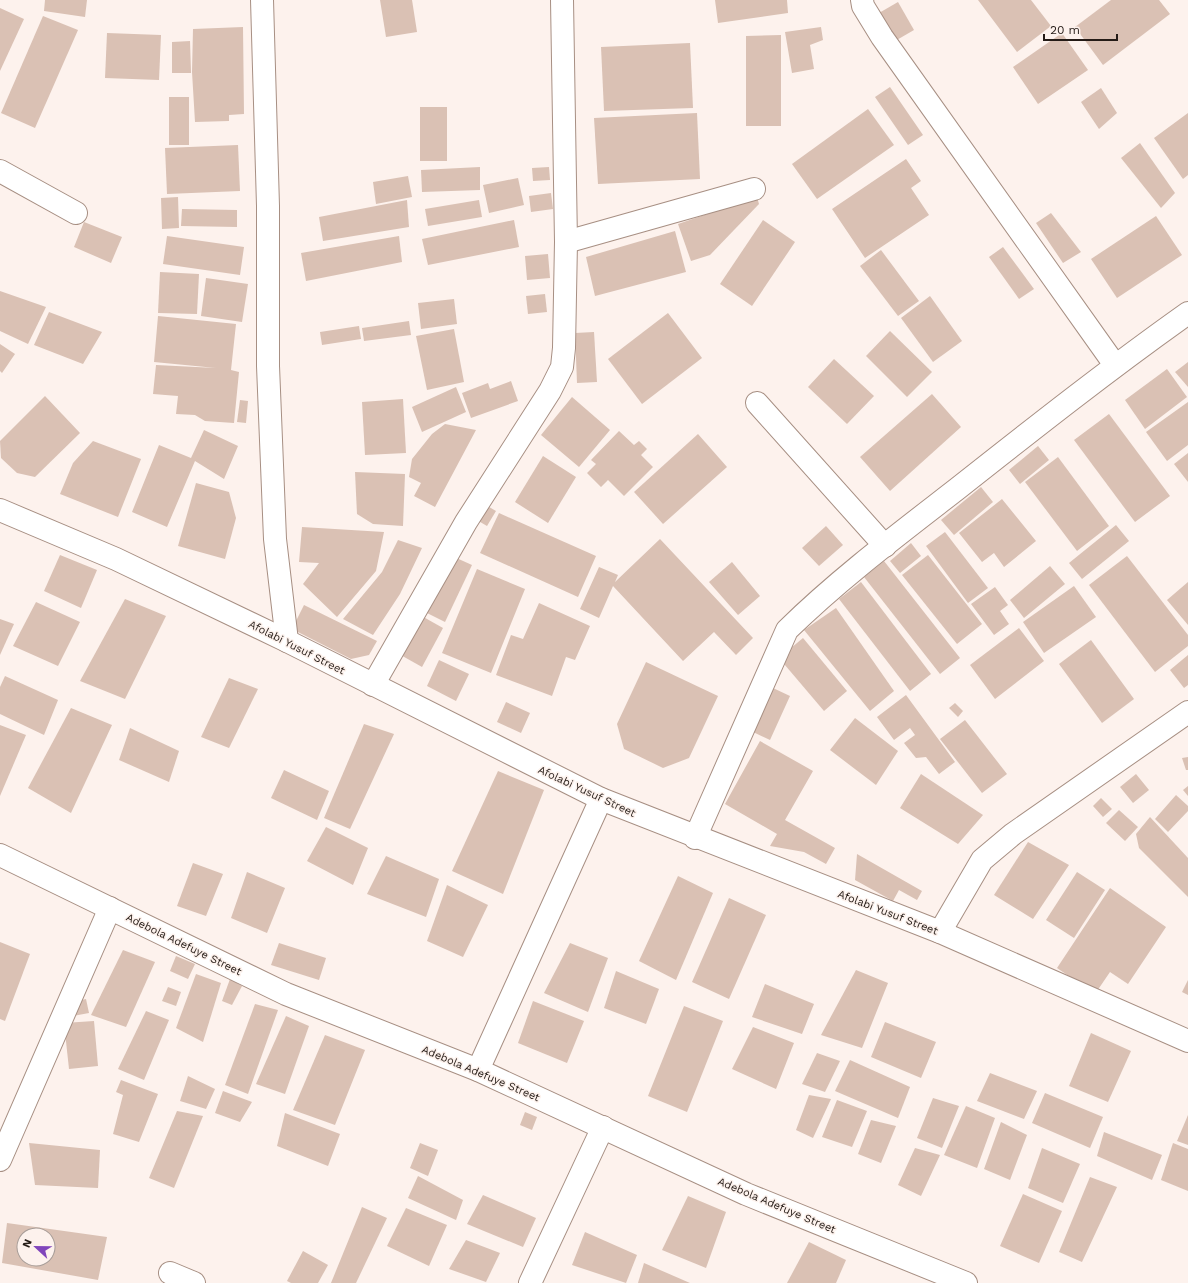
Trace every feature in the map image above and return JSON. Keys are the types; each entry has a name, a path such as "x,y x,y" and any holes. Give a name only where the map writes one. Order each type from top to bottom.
{"street":[{"path":"262,0 268,206 270,406 275,539 287,641"},
{"path":"373,685 466,522 550,391 562,367 564,348 566,242 562,0"},
{"path":"862,0 863,6 886,43 1115,365"},
{"path":"0,171 76,213"},
{"path":"566,242 754,189"},
{"path":"695,838 786,630 803,614 885,546 1115,365 1188,313"},
{"path":"757,403 885,546"},
{"name":"Afolabi Yusuf Street","path":"0,510 116,559 287,641 601,799 695,838 940,932 1188,1041"},
{"path":"940,932 982,860 1013,834 1188,712"},
{"path":"478,1070 601,799"},
{"name":"Adebola Adefuye Street","path":"0,855 286,994 478,1070 746,1194 966,1283"},
{"path":"0,1160 110,908"},
{"path":"530,1283 603,1127"},
{"path":"170,1272 194,1283"}],"building":[{"path":"45,0 87,0 85,17 44,11"},
{"path":"380,0 412,0 417,32 386,37"},
{"path":"715,0 787,0 788,13 718,23"},
{"path":"978,0 1031,0 1051,26 1017,52"},
{"path":"1111,0 1159,0 1170,14 1103,65 1075,27"},
{"path":"898,2 914,30 895,41 879,13"},
{"path":"0,8 24,19 0,71"},
{"path":"43,16 78,30 35,128 1,113"},
{"path":"243,27 244,114 229,115 229,121 195,122 192,72 193,29"},
{"path":"821,27 823,40 810,45 814,69 792,73 785,32"},
{"path":"107,33 161,35 159,80 105,78"},
{"path":"1062,33 1088,70 1038,104 1013,67"},
{"path":"781,35 781,126 746,126 746,36"},
{"path":"190,41 191,73 172,73 172,42"},
{"path":"690,43 693,108 604,111 601,47"},
{"path":"890,87 923,135 908,145 875,97"},
{"path":"1101,88 1117,113 1099,129 1081,102"},
{"path":"169,97 189,97 189,145 169,145"},
{"path":"420,107 447,107 447,161 420,161"},
{"path":"868,109 894,145 817,199 792,164"},
{"path":"697,113 700,179 598,184 594,118"},
{"path":"1188,113 1188,175 1183,179 1154,138"},
{"path":"1140,143 1175,193 1161,208 1121,158"},
{"path":"238,145 240,191 167,194 165,148"},
{"path":"906,159 921,181 911,188 929,215 865,258 832,209"},
{"path":"480,167 480,190 422,192 421,170"},
{"path":"549,167 550,180 533,181 532,168"},
{"path":"408,176 412,197 376,204 373,182"},
{"path":"518,178 524,205 489,213 483,185"},
{"path":"551,193 553,209 531,212 529,196"},
{"path":"178,197 179,228 162,229 161,198"},
{"path":"757,197 759,204 710,255 691,261 678,224"},
{"path":"407,200 409,227 323,241 319,217"},
{"path":"479,200 482,217 428,226 425,209"},
{"path":"182,209 237,210 237,227 181,226"},
{"path":"1051,213 1081,252 1063,263 1036,223"},
{"path":"1156,216 1182,255 1117,298 1091,259"},
{"path":"514,220 519,247 428,265 422,239"},
{"path":"763,220 795,242 752,306 720,284"},
{"path":"84,222 122,237 111,263 74,247"},
{"path":"675,231 686,272 595,296 586,257"},
{"path":"167,236 244,247 240,275 163,264"},
{"path":"399,236 402,262 306,281 301,253"},
{"path":"1003,247 1034,289 1019,299 989,257"},
{"path":"881,250 919,301 898,316 860,266"},
{"path":"548,254 550,278 527,280 525,256"},
{"path":"160,272 199,274 197,314 158,313"},
{"path":"206,278 248,284 242,322 201,316"},
{"path":"0,291 46,307 28,344 0,331"},
{"path":"545,294 547,312 528,314 526,296"},
{"path":"930,296 962,341 933,362 901,318"},
{"path":"454,299 457,324 421,329 418,303"},
{"path":"49,312 102,332 83,364 34,345"},
{"path":"668,313 702,358 642,404 608,359"},
{"path":"158,316 236,324 231,370 239,372 234,423 205,421 195,415 176,414 178,396 153,394 156,365 216,368 154,362"},
{"path":"409,321 411,335 364,341 362,328"},
{"path":"359,326 361,339 322,345 320,332"},
{"path":"454,329 464,382 427,390 416,336"},
{"path":"890,331 932,372 907,397 866,356"},
{"path":"594,332 597,382 577,383 575,333"},
{"path":"0,344 15,354 2,373 0,371"},
{"path":"834,359 874,396 847,424 808,387"},
{"path":"1188,362 1188,387 1175,372"},
{"path":"1167,369 1187,397 1145,429 1125,400"},
{"path":"511,381 518,401 471,418 462,393 488,383 490,389"},
{"path":"456,387 466,412 422,432 412,407"},
{"path":"932,394 961,427 890,491 860,457"},
{"path":"45,396 80,433 35,477 17,473 1,458 0,441"},
{"path":"572,397 610,430 579,467 541,435"},
{"path":"403,399 406,453 365,455 362,402"},
{"path":"240,400 248,401 246,423 237,422"},
{"path":"1188,402 1188,445 1167,461 1146,432"},
{"path":"1109,414 1170,496 1135,522 1074,440"},
{"path":"445,424 476,430 435,507 414,496 421,483 409,477 412,459 432,434"},
{"path":"204,430 238,446 224,479 195,461 167,527 132,512 159,445 191,458"},
{"path":"619,431 634,445 639,441 647,449 641,455 653,467 624,496 608,480 601,487 587,473 596,464 591,460"},
{"path":"698,434 727,467 663,524 634,492"},
{"path":"93,441 141,459 118,517 60,494 73,463"},
{"path":"1038,446 1049,460 1020,484 1009,470"},
{"path":"1188,453 1188,482 1174,464"},
{"path":"543,456 576,477 548,523 515,502"},
{"path":"1058,457 1109,526 1077,551 1025,482"},
{"path":"355,472 405,474 403,526 373,524 357,514"},
{"path":"196,483 229,492 236,518 225,559 178,546"},
{"path":"981,487 993,502 954,535 941,520"},
{"path":"1002,499 1036,541 1004,567 994,553 982,562 959,533"},
{"path":"484,504 496,511 487,526 475,519"},
{"path":"499,513 596,556 578,597 480,553"},
{"path":"1116,525 1129,541 1082,579 1069,563"},
{"path":"826,526 843,545 819,566 802,548"},
{"path":"302,527 384,532 376,571 337,617 303,584 319,563 299,562"},
{"path":"945,532 988,588 968,603 926,546"},
{"path":"660,539 753,638 736,655 714,632 683,661 613,586 599,618 580,609 599,567 618,575 615,582"},
{"path":"398,540 422,548 400,594 373,635 343,619 382,572"},
{"path":"911,543 921,556 900,573 890,561"},
{"path":"60,555 97,570 81,608 44,591"},
{"path":"928,555 982,624 957,644 902,575"},
{"path":"452,556 472,565 445,622 425,612"},
{"path":"1127,556 1188,635 1188,646 1155,672 1089,585"},
{"path":"884,561 960,658 940,674 864,577"},
{"path":"732,562 760,596 738,615 709,582"},
{"path":"1050,566 1065,584 1024,618 1010,600"},
{"path":"477,569 525,589 491,673 442,653"},
{"path":"861,582 931,674 910,691 839,599"},
{"path":"1188,582 1188,625 1167,600"},
{"path":"1074,586 1096,617 1044,653 1023,622"},
{"path":"995,587 1008,605 1000,611 1009,624 994,635 971,604"},
{"path":"125,599 166,616 125,699 80,681"},
{"path":"36,602 80,622 58,666 13,646"},
{"path":"539,603 590,626 575,660 566,657 552,696 496,675 511,635 523,639"},
{"path":"304,605 377,641 369,655 351,659 292,629"},
{"path":"836,608 894,691 870,711 804,630"},
{"path":"411,610 443,628 422,667 390,649"},
{"path":"0,619 14,624 0,655"},
{"path":"1019,628 1044,661 995,699 970,665"},
{"path":"803,638 847,691 824,711 779,658"},
{"path":"1091,640 1134,699 1102,723 1059,664"},
{"path":"1188,655 1188,685 1184,688 1170,670"},
{"path":"439,660 469,674 456,701 427,686"},
{"path":"646,662 718,696 689,758 663,768 624,749 617,724"},
{"path":"5,676 58,700 44,735 0,714 0,687"},
{"path":"229,678 258,689 229,748 201,737"},
{"path":"773,688 790,696 770,740 753,732"},
{"path":"906,695 955,762 939,774 926,757 916,758 904,743 915,735 910,728 894,740 877,717"},
{"path":"506,702 530,713 521,733 497,722"},
{"path":"955,703 963,711 958,717 949,708"},
{"path":"71,708 112,725 71,813 28,788"},
{"path":"855,718 898,751 876,785 830,750"},
{"path":"965,720 1007,774 982,793 940,739"},
{"path":"364,724 394,734 350,829 324,818"},
{"path":"0,725 26,735 0,796"},
{"path":"130,728 179,751 169,782 119,760"},
{"path":"760,741 813,771 785,820 835,848 826,864 804,852 770,846 777,834 725,804"},
{"path":"1188,757 1188,770 1186,770 1182,758"},
{"path":"284,770 329,791 317,820 271,798"},
{"path":"498,771 544,790 503,894 452,871"},
{"path":"921,774 983,815 958,844 900,808"},
{"path":"1136,774 1149,790 1133,803 1120,787"},
{"path":"1188,786 1188,796 1183,790"},
{"path":"1176,795 1188,806 1188,811 1168,832 1155,819"},
{"path":"1101,798 1112,809 1103,817 1093,806"},
{"path":"1119,810 1138,827 1125,841 1106,823"},
{"path":"1150,817 1188,858 1188,897 1139,848 1136,834"},
{"path":"326,827 368,848 353,885 307,861"},
{"path":"1028,842 1069,865 1033,919 994,895"},
{"path":"857,854 922,891 917,900 899,890 893,901 855,880"},
{"path":"386,856 439,879 426,917 367,894"},
{"path":"193,863 223,874 206,916 177,906"},
{"path":"247,872 285,888 267,933 231,918"},
{"path":"1077,872 1105,890 1074,938 1046,920"},
{"path":"678,876 713,893 676,980 639,961"},
{"path":"447,885 488,905 463,957 427,941"},
{"path":"1110,888 1166,927 1128,984 1110,972 1095,994 1057,968"},
{"path":"729,898 766,915 729,999 692,982"},
{"path":"0,942 30,954 5,1021 0,1019"},
{"path":"279,943 326,958 319,980 271,965"},
{"path":"570,943 608,958 588,1012 544,993"},
{"path":"123,950 155,962 126,1027 91,1015"},
{"path":"176,956 195,964 188,979 170,971"},
{"path":"856,970 888,983 862,1048 821,1035"},
{"path":"616,971 659,989 646,1024 604,1008"},
{"path":"196,974 221,983 203,1042 176,1028"},
{"path":"230,979 242,986 232,1005 222,1001"},
{"path":"1188,980 1188,995 1182,992"},
{"path":"765,984 814,1004 802,1034 752,1017"},
{"path":"168,987 181,992 176,1006 162,1001"},
{"path":"86,999 89,1013 73,1016 71,1002"},
{"path":"533,1001 584,1021 567,1063 518,1043"},
{"path":"255,1004 278,1010 248,1094 225,1085"},
{"path":"684,1006 723,1021 687,1112 648,1096"},
{"path":"146,1011 169,1020 144,1080 118,1069"},
{"path":"286,1016 309,1026 285,1094 256,1084"},
{"path":"94,1021 98,1066 69,1069 64,1023"},
{"path":"885,1022 936,1042 921,1078 871,1057"},
{"path":"753,1027 794,1043 776,1089 732,1069"},
{"path":"1091,1033 1131,1051 1108,1102 1069,1086"},
{"path":"325,1035 365,1050 335,1125 293,1110"},
{"path":"817,1053 840,1061 825,1092 802,1084"},
{"path":"850,1060 910,1087 898,1118 835,1091"},
{"path":"990,1073 1037,1091 1024,1119 977,1101"},
{"path":"188,1076 215,1089 206,1109 180,1101"},
{"path":"121,1080 158,1094 139,1142 113,1134 123,1095 116,1092"},
{"path":"223,1091 252,1102 240,1122 215,1113"},
{"path":"1045,1093 1103,1117 1090,1148 1032,1123"},
{"path":"809,1095 831,1099 813,1138 796,1130"},
{"path":"933,1098 959,1106 942,1148 917,1138"},
{"path":"837,1100 867,1111 852,1147 822,1137"},
{"path":"966,1106 995,1118 977,1168 944,1155"},
{"path":"177,1111 203,1116 174,1188 149,1178"},
{"path":"525,1112 537,1117 532,1130 520,1125"},
{"path":"285,1113 340,1134 328,1166 277,1146"},
{"path":"1188,1115 1188,1145 1177,1141"},
{"path":"871,1120 896,1126 881,1163 858,1154"},
{"path":"1001,1122 1027,1135 1010,1180 984,1169"},
{"path":"1104,1132 1162,1155 1152,1180 1097,1156"},
{"path":"29,1143 100,1150 98,1188 35,1185"},
{"path":"420,1143 438,1150 428,1176 410,1168"},
{"path":"1173,1143 1188,1149 1188,1191 1161,1180"},
{"path":"915,1148 940,1155 921,1196 898,1185"},
{"path":"1042,1148 1080,1164 1063,1203 1028,1188"},
{"path":"418,1176 463,1200 456,1220 408,1198"},
{"path":"1090,1177 1117,1187 1082,1262 1059,1252"},
{"path":"1023,1194 1062,1211 1039,1263 1000,1246"},
{"path":"483,1195 536,1218 523,1247 467,1224"},
{"path":"688,1196 726,1212 706,1268 662,1250"},
{"path":"362,1207 387,1218 356,1283 331,1283"},
{"path":"406,1208 447,1225 429,1266 387,1246"},
{"path":"7,1223 36,1227 16,1227 16,1265 2,1263"},
{"path":"56,1230 107,1237 98,1280 25,1267 56,1267"},
{"path":"585,1232 637,1255 626,1283 572,1265"},
{"path":"466,1240 500,1253 486,1282 449,1269"},
{"path":"809,1242 846,1260 836,1283 787,1283"},
{"path":"303,1251 328,1265 318,1283 291,1283 287,1281"},
{"path":"644,1263 690,1283 638,1283"}]}
